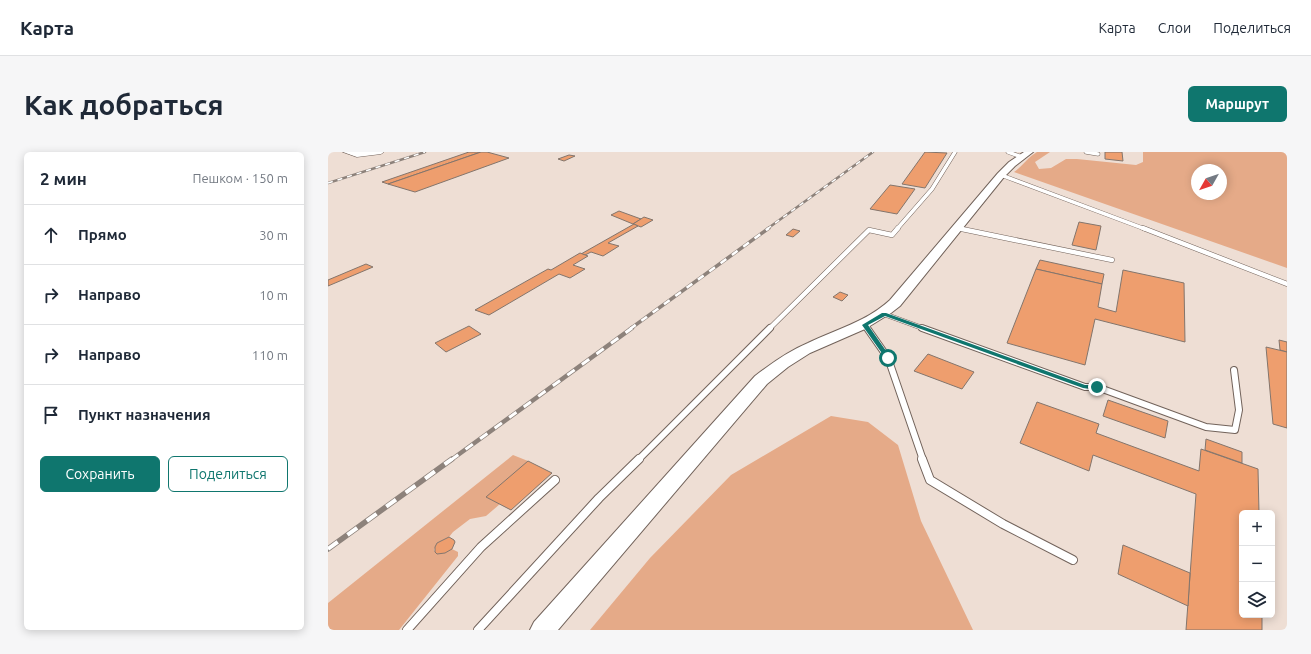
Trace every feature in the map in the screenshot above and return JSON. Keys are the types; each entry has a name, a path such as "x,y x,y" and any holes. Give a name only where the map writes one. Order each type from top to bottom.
{"street":[{"path":"346,152 358,155 381,152"},
{"path":"542,630 761,380 796,354 865,325 884,314 1019,154"}],"lane":[{"path":"478,630 599,498 869,230 892,235 932,189 955,152"},
{"path":"1086,152 1098,154"},
{"path":"1001,175 1078,203 1287,284"},
{"path":"957,228 1112,260"},
{"path":"884,314 1085,387 1097,387 1206,427 1235,430 1239,410 1234,370"},
{"path":"865,325 888,358 930,480 1004,524 1073,560"},
{"path":"407,630 481,547 555,480"}],"shaded area":[{"path":"1037,152 1050,152 1035,162 1039,169 1051,168 1066,159 1136,165 1143,162 1143,152 1287,152 1287,268 1014,172"},
{"path":"831,416 868,422 898,445 921,521 973,630 590,630 650,558 731,475"},
{"path":"513,455 528,461 500,504 486,516 470,519 449,537 437,543 434,550 437,554 445,553 452,549 458,552 458,556 399,630 328,630 328,603"}],"building":[{"path":"469,152 481,152 388,184 382,182"},
{"path":"481,152 487,152 509,158 415,192 388,184"},
{"path":"925,152 947,153 925,188 902,184"},
{"path":"1105,152 1122,152 1123,161 1105,159"},
{"path":"569,155 575,156 564,161 558,159"},
{"path":"890,185 915,189 897,214 870,209"},
{"path":"619,211 641,219 633,224 611,215"},
{"path":"644,217 653,220 641,227 633,224"},
{"path":"1079,222 1101,226 1096,250 1072,245"},
{"path":"634,224 638,226 608,243 619,246 603,256 591,252 585,255 581,254"},
{"path":"793,229 800,231 793,237 786,235"},
{"path":"580,253 588,256 573,265 585,269 570,278 559,274 489,315 475,310 548,269 551,270"},
{"path":"1040,260 1104,274 1102,284 1036,269"},
{"path":"366,264 373,267 328,286 328,280"},
{"path":"1036,269 1102,284 1098,307 1116,312 1123,270 1184,283 1185,342 1095,319 1085,365 1007,343"},
{"path":"840,292 848,295 842,301 833,297"},
{"path":"469,326 481,334 446,352 435,343"},
{"path":"1279,340 1287,342 1287,352 1280,350"},
{"path":"1266,347 1287,352 1287,428 1273,424"},
{"path":"928,354 974,372 962,389 914,371"},
{"path":"1108,400 1168,421 1165,438 1103,416"},
{"path":"1037,402 1099,424 1096,433 1199,471 1201,449 1258,469 1259,510 1239,510 1239,618 1262,618 1262,630 1186,630 1196,494 1093,455 1089,471 1020,443"},
{"path":"1206,439 1242,452 1242,463 1205,450"},
{"path":"528,461 552,473 511,510 486,497"},
{"path":"449,537 455,542 452,549 445,553 437,554 435,552 435,547 437,543"},
{"path":"1123,545 1190,573 1188,606 1118,574"}],"railway":[{"path":"328,183 425,152"},
{"path":"767,229 873,152"},
{"path":"630,329 769,228"},
{"path":"451,460 632,328"},
{"path":"328,549 452,459"}],"route":[{"path":"888,358 865,325 884,314 1085,387 1097,387"}]}
